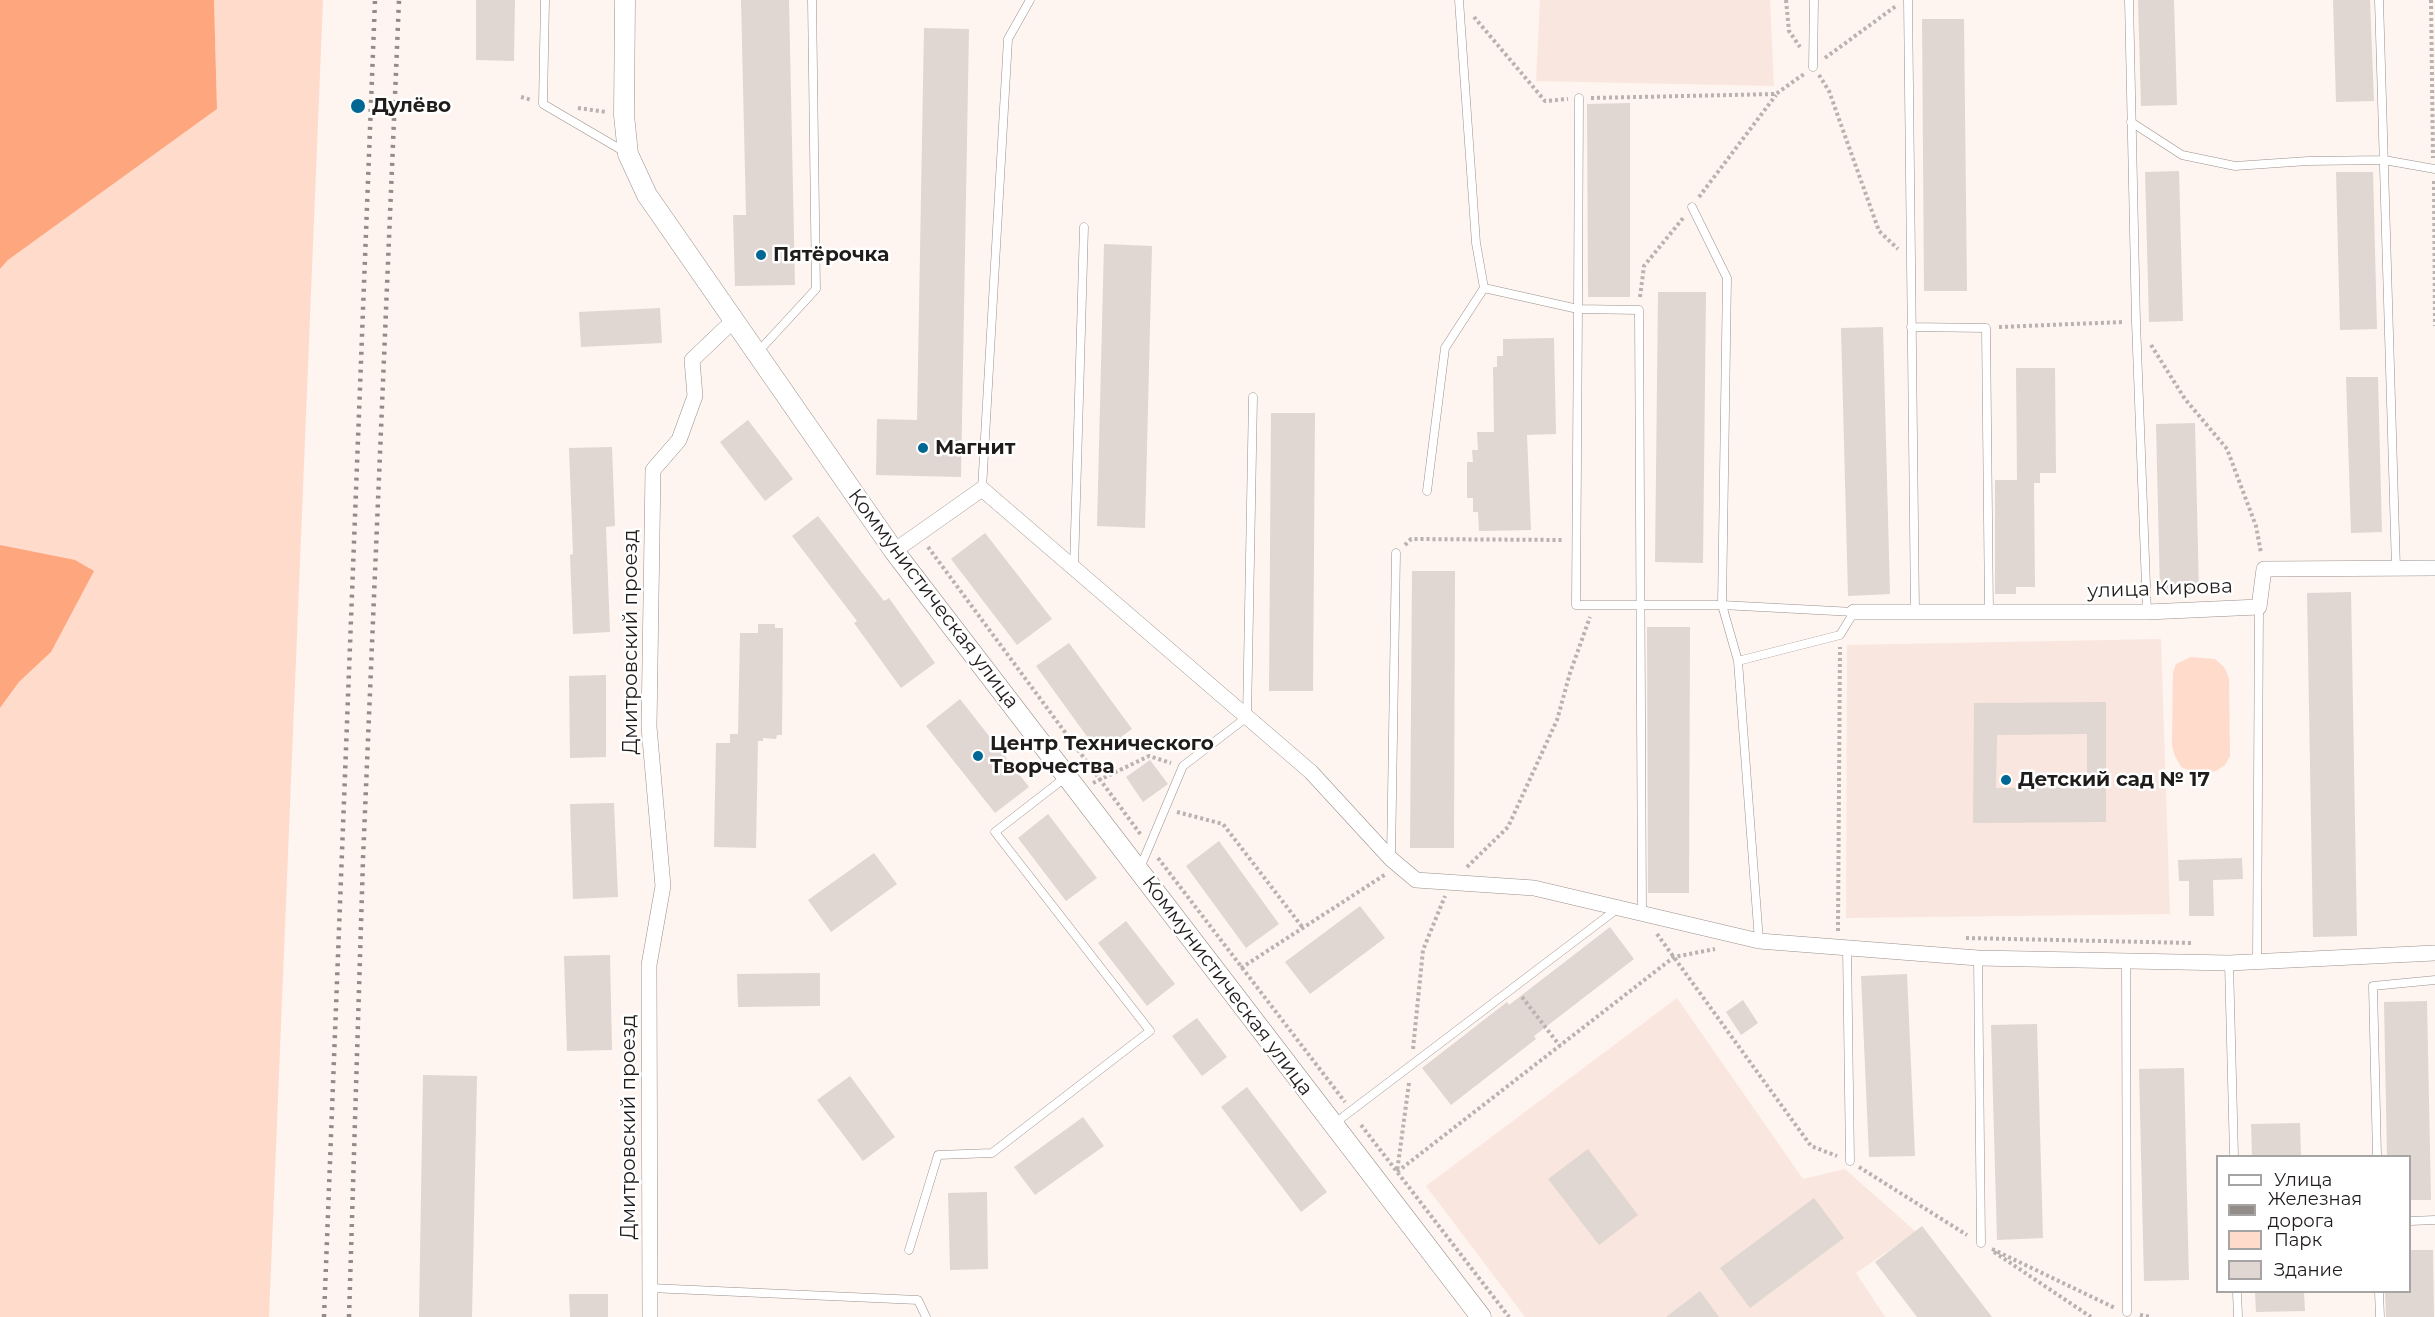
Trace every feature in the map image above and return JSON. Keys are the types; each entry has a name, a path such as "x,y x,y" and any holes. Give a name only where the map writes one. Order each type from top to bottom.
{"street":[{"name":"Коммунистическая улица","path":"625,0 624,115 628,154 647,195 894,551 1481,1317"},
{"name":"Дмитровский проезд","path":"650,1317 649,965 663,886 649,727 653,470 679,440 687,418 694,396 692,360 734,320"},
{"path":"894,551 982,489 1311,772 1395,862 1416,880 1534,888 1759,941 1978,958 2126,959 2229,963 2435,953"},
{"path":"2264,569 2435,568"},
{"name":"улица Кирова","path":"1854,612 2147,612 2259,607 2264,569"}],"lane":[{"path":"545,0 543,104 628,154"},
{"path":"757,353 816,289 812,0"},
{"path":"982,489 1008,39 1030,0"},
{"path":"1426,491 1445,348 1484,288 1476,243 1459,0"},
{"path":"1813,67 1814,0"},
{"path":"1908,0 1916,611"},
{"path":"2129,0 2136,322 2147,612"},
{"path":"2379,0 2396,568"},
{"path":"1579,98 1575,605 1722,605 1854,612 1840,634 1738,661"},
{"path":"2132,122 2182,154 2235,166 2308,161 2384,160 2435,169"},
{"path":"1692,207 1727,278 1722,605 1738,661 1759,941"},
{"path":"1074,569 1084,227"},
{"path":"1484,288 1578,309 1639,310 1642,913"},
{"path":"1911,327 1986,328 1989,612"},
{"path":"1139,870 1183,766 1247,717 1253,398"},
{"path":"1395,862 1396,553"},
{"path":"2257,961 2259,607"},
{"path":"909,1250 938,1155 992,1153 1150,1031 995,832 1072,783"},
{"path":"1333,1124 1618,908"},
{"path":"1847,948 1850,1161"},
{"path":"1978,958 1981,1244"},
{"path":"2126,959 2127,1312"},
{"path":"2229,963 2234,1155"},
{"path":"2377,1155 2373,986 2435,980"},
{"path":"2411,1221 2435,1220"},
{"path":"650,1288 918,1300 926,1317"},
{"path":"2237,1293 2238,1317"},
{"path":"2379,1293 2380,1317"}],"path":[{"path":"1786,0 1789,31 1829,91 1879,231 1910,260"},
{"path":"1467,9 1545,101 1579,98 1776,94 1904,0"},
{"path":"1986,328 2136,322 2185,399 2227,449 2256,526 2264,569"},
{"path":"918,534 1149,846 1345,1103"},
{"path":"1396,553 1411,539 1576,540"},
{"path":"1397,1172 1423,950 1450,882 1508,827 1557,720 1570,673 1595,605"},
{"path":"1838,935 1840,634"},
{"path":"1072,783 1100,779 1149,756 1183,766"},
{"path":"1165,809 1222,824 1303,928"},
{"path":"1223,980 1303,928 1395,862"},
{"path":"1642,913 1811,1146 1850,1161 2091,1317"},
{"path":"1956,938 2201,944"},
{"path":"1397,1172 1674,957 1716,949"},
{"path":"1514,987 1560,1046"},
{"path":"1354,1116 1509,1317"},
{"path":"1981,1244 2127,1312 2151,1317"}],"shaded area":[{"path":"0,0 214,0 217,109 8,260 0,269"},
{"path":"1540,0 1770,0 1774,86 1536,81"},
{"path":"0,545 75,560 94,571 51,652 19,682 0,708"},
{"name":"Детский сад № 17","path":"2161,639 2170,914 1846,918 1847,645"},
{"path":"1677,998 1803,1179 1845,1169 1916,1232 1856,1273 1885,1317 1525,1317 1426,1186"}],"green space":[{"path":"214,0 323,0 269,1317 0,1317 0,708 19,682 51,652 3,546 0,545 0,269 8,260 217,109"},
{"path":"2191,657 2215,659 2224,667 2229,678 2230,756 2225,765 2216,771 2206,773 2193,772 2181,767 2172,746 2173,673 2176,664"}],"building":[{"name":"Дулёво","path":"476,0 515,0 514,61 476,60"},
{"path":"741,0 789,0 795,285 735,286 733,215 746,215"},
{"path":"2138,0 2174,0 2177,105 2141,106"},
{"path":"2333,0 2370,0 2374,101 2336,102"},
{"path":"1922,19 1964,19 1967,291 1924,291"},
{"path":"924,28 969,29 961,477 876,475 877,419 917,420"},
{"path":"1630,103 1630,297 1588,297 1587,104"},
{"path":"2179,171 2183,321 2149,322 2145,172"},
{"path":"2336,172 2373,172 2377,329 2340,330"},
{"path":"1104,244 1152,246 1145,528 1097,526"},
{"path":"1658,292 1706,292 1703,563 1655,562"},
{"path":"660,308 662,343 581,347 579,312"},
{"path":"1883,327 1890,594 1848,596 1841,328"},
{"path":"1554,338 1556,434 1527,435 1531,530 1479,531 1478,512 1473,512 1473,498 1467,498 1467,462 1473,462 1472,450 1478,450 1477,432 1494,432 1493,367 1497,367 1497,356 1503,356 1503,339"},
{"path":"2016,368 2055,368 2056,473 2040,473 2040,483 2034,483 2035,587 2016,587 2016,594 1995,594 1995,480 2017,480"},
{"path":"2346,377 2378,377 2382,532 2351,533"},
{"path":"1271,413 1315,413 1313,691 1269,691"},
{"path":"748,420 793,479 765,501 720,442"},
{"path":"2195,423 2199,592 2160,593 2156,424"},
{"path":"612,447 615,526 606,527 610,632 573,634 569,448"},
{"path":"818,516 884,601 889,598 935,663 901,688 854,623 857,621 792,536"},
{"path":"985,533 1052,619 1017,645 951,559"},
{"path":"1412,571 1455,571 1454,848 1410,848"},
{"path":"2351,592 2357,936 2313,937 2307,593"},
{"path":"758,624 775,624 775,628 783,628 782,735 777,735 776,739 763,738 763,741 758,741 756,848 714,847 716,743 730,743 730,734 738,734 740,633 758,633"},
{"path":"1647,627 1690,627 1689,893 1648,893"},
{"path":"1069,643 1132,729 1099,753 1036,666"},
{"path":"606,675 606,757 570,758 569,676"},
{"name":"Центр Технического Творчества","path":"960,699 1029,787 995,813 926,726"},
{"path":"2106,702 2106,822 1973,823 1974,703","holes":["2087,734 2087,787 1996,788 1997,735"]},
{"path":"1150,760 1168,784 1143,802 1126,777"},
{"path":"614,803 618,897 573,899 570,804"},
{"path":"1048,814 1097,878 1066,901 1018,838"},
{"path":"1219,841 1279,924 1246,948 1186,866"},
{"path":"874,853 897,884 831,932 808,900"},
{"path":"2242,858 2243,879 2213,880 2214,916 2189,916 2189,881 2179,881 2178,860"},
{"path":"1360,906 1385,938 1310,994 1285,962"},
{"path":"1126,921 1175,984 1147,1006 1098,943"},
{"path":"1610,927 1634,959 1534,1036 1536,1039 1451,1105 1422,1068"},
{"path":"610,955 612,1050 567,1051 564,956"},
{"path":"820,973 820,1006 738,1007 737,974"},
{"path":"1907,974 1915,1156 1869,1157 1861,976"},
{"path":"1743,1000 1758,1023 1741,1035 1726,1012"},
{"path":"2427,1001 2431,1200 2411,1200 2411,1155 2387,1155 2384,1002"},
{"path":"1197,1018 1227,1057 1202,1076 1172,1036"},
{"path":"2037,1024 2043,1238 1997,1240 1991,1025"},
{"path":"2184,1068 2189,1280 2144,1281 2139,1069"},
{"path":"423,1075 477,1076 472,1317 419,1317"},
{"path":"850,1076 895,1137 863,1161 817,1100"},
{"path":"1247,1087 1327,1192 1301,1212 1221,1107"},
{"path":"1083,1117 1104,1146 1035,1195 1014,1167"},
{"path":"2300,1123 2301,1155 2252,1155 2251,1124"},
{"path":"1588,1149 1638,1215 1599,1245 1548,1179"},
{"path":"987,1192 988,1269 950,1270 948,1193"},
{"path":"1814,1198 1844,1238 1750,1308 1720,1268"},
{"path":"1922,1226 1992,1317 1917,1317 1875,1262"},
{"path":"2411,1250 2433,1250 2434,1317 2386,1317 2385,1293 2411,1293"},
{"path":"1700,1291 1719,1317 1666,1317"},
{"path":"2255,1293 2304,1293 2305,1311 2256,1312"},
{"path":"569,1294 608,1294 608,1317 570,1317"}],"railway":[{"path":"324,1317 375,0"},
{"path":"349,1317 363,859 399,0"}],"place":[{"name":"Дулёво","path":"358,106"},
{"name":"Пятёрочка","path":"761,255"},
{"name":"Магнит","path":"923,448"},
{"name":"Центр Технического Творчества","path":"978,756"},
{"name":"Детский сад № 17","path":"2006,780"}]}
